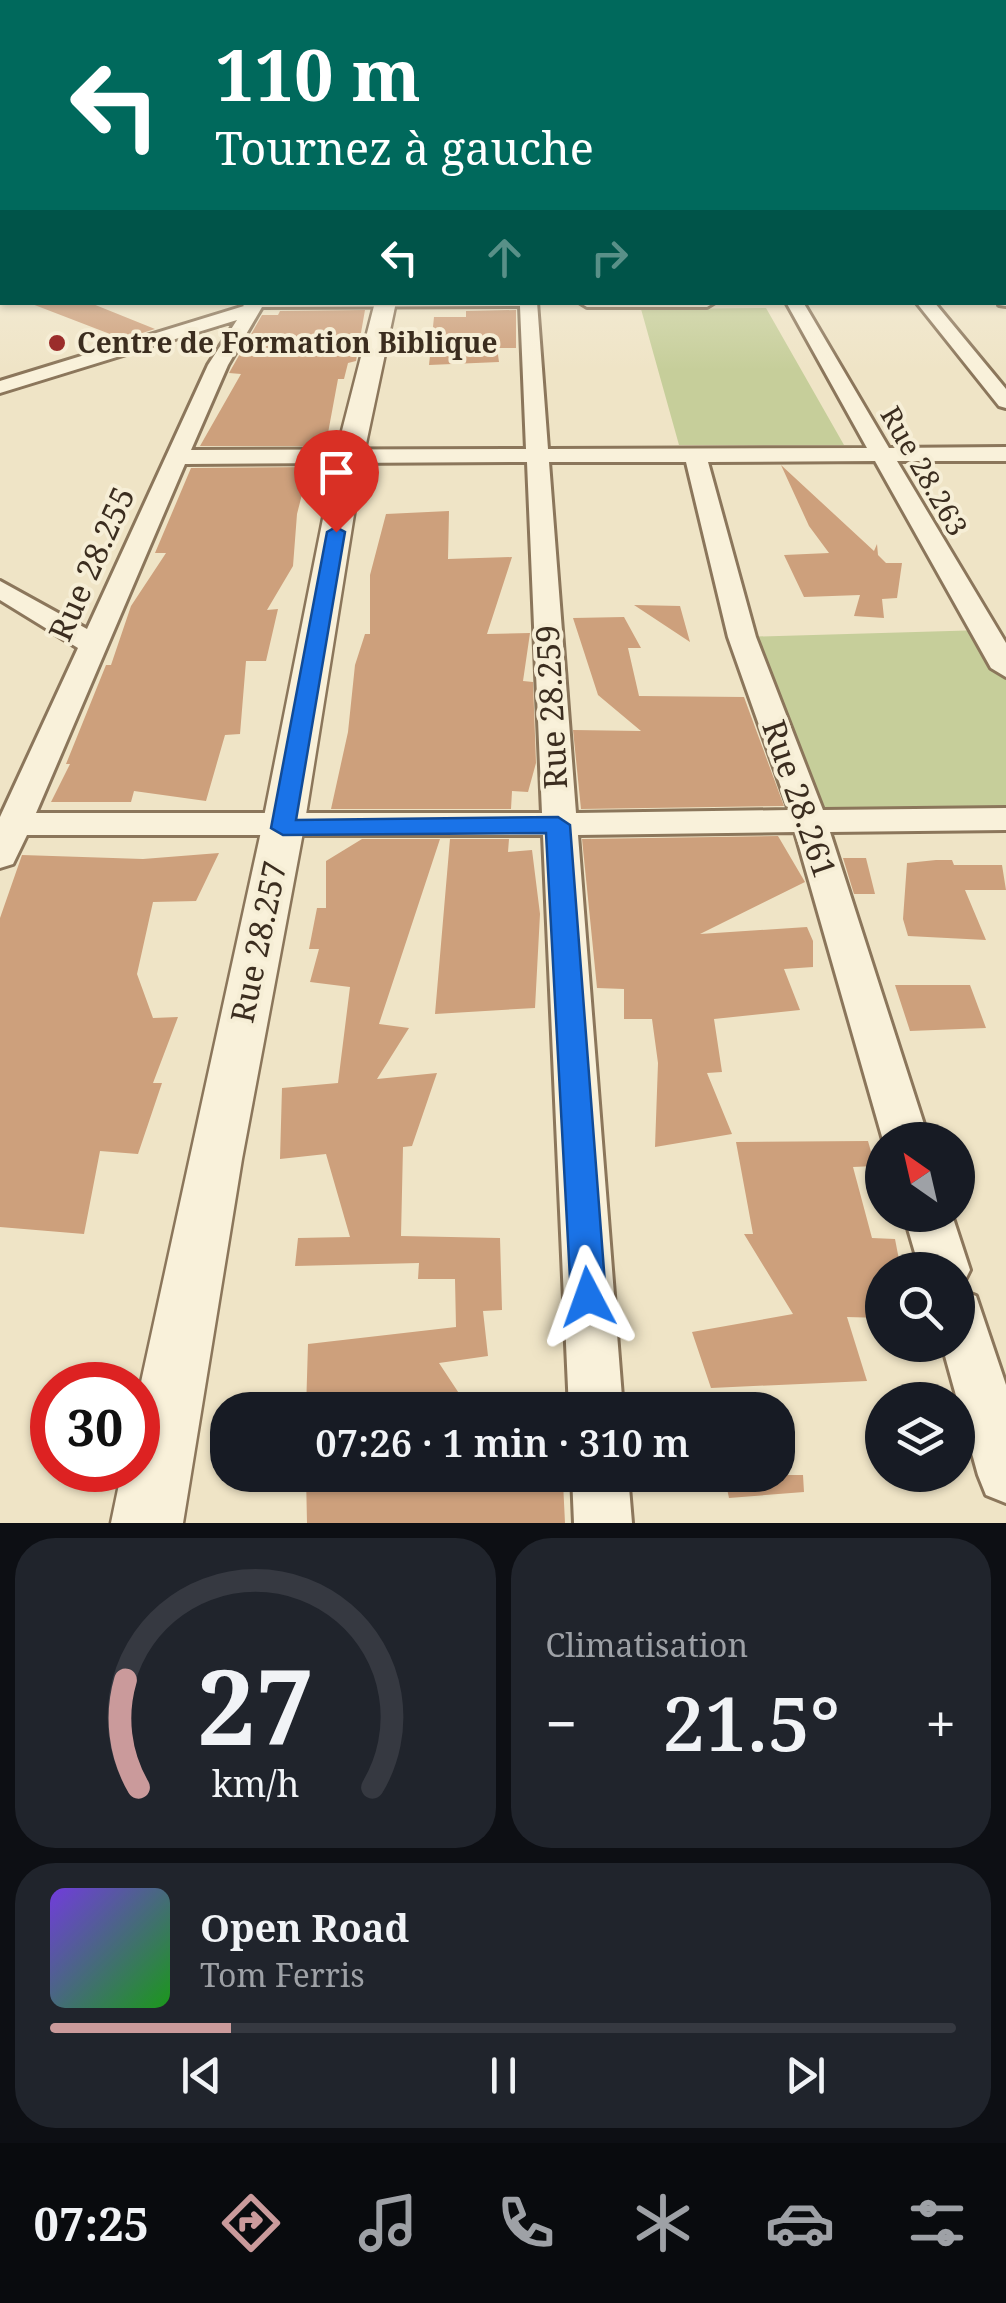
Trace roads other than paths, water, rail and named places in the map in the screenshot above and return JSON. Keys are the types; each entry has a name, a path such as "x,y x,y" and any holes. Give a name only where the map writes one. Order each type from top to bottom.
{"street":[{"path":"0,387 252,306 297,305"},
{"name":"Rue 28.257","path":"147,1523 214,1159 283,828 349,458 386,305"},
{"name":"Rue 28.259","path":"528,305 595,1392"},
{"name":"Rue 28.263","path":"796,305 1006,668"},
{"path":"926,305 1006,402"},
{"name":"Rue 28.255","path":"0,856 218,366 252,306"},
{"path":"178,457 1006,454"},
{"name":"Rue 28.261","path":"696,457 742,637 810,822 901,1122"},
{"path":"0,589 93,646"},
{"path":"16,824 283,828 1006,819"},
{"path":"973,1362 1006,1474"},
{"path":"601,1492 603,1523"}],"place":[{"name":"Centre de Formation Biblique","path":"57,343"}]}
